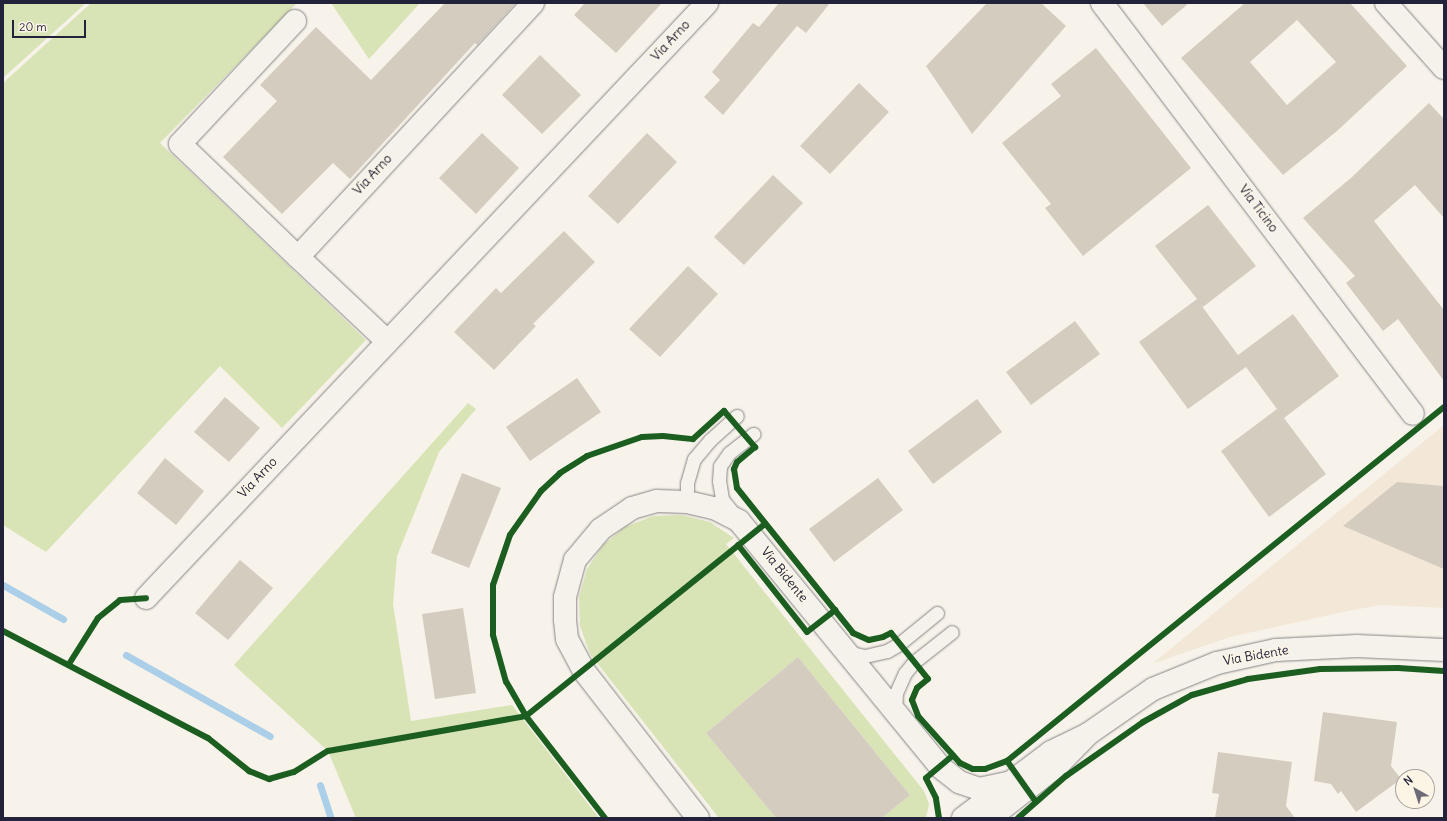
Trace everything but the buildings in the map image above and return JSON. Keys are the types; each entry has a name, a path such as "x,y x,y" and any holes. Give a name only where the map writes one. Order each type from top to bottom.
{"street":[{"name":"Via Arno","path":"298,257 533,3"},
{"name":"Via Arno","path":"146,598 707,3"},
{"name":"Via Ticino","path":"1102,3 1413,414"},
{"path":"1386,3 1444,68"},
{"path":"295,21 180,144 387,341"},
{"name":"Via Bidente","path":"698,818 584,671 567,639 565,597 575,560 601,529 632,508 657,501 687,502 714,508 739,520 895,714 940,767 959,782 979,789 1007,783"},
{"name":"Via Bidente","path":"963,818 1007,783 1051,752 1088,734 1153,689 1217,663 1276,650 1357,646 1444,650"},
{"name":"Via Bidente","path":"990,818 1059,764 1088,734"}],"lane":[{"path":"687,502 687,483 694,459 710,440 737,416"},
{"path":"739,520 722,499 719,481 720,466 729,453 752,434"},
{"path":"845,651 865,656 887,651 899,644 937,613"},
{"path":"895,714 896,693 905,673 914,662 952,632"}],"shaded area":[{"path":"1444,425 1444,608 1381,605 1343,612 1230,637 1152,664"}],"green space":[{"path":"3,3 86,3 3,78"},
{"path":"91,3 297,3 160,143 366,340 282,428 220,366 46,552 3,525 3,83"},
{"path":"331,3 420,3 369,59"},
{"path":"468,403 476,409 439,452 397,556 393,604 411,721 512,705 599,818 356,818 328,751 234,665"},
{"path":"682,515 710,522 734,538 726,544 924,791 929,804 926,818 882,818 910,795 798,657 706,733 776,818 719,818 590,654 580,626 579,597 587,569 603,545 625,527 653,516"}],"waterway":[{"path":"3,585 63,619"},
{"path":"126,655 270,736"},
{"path":"320,785 331,818"}],"cycle path":[{"path":"605,818 526,716 506,682 493,635 493,585 510,535 541,491 560,473 587,456 642,437 663,436 693,439 724,411 755,447 737,462 734,469 737,488 853,633 869,640 883,637 891,633 928,679 917,688 912,700 918,716 960,763 973,769 985,769 1007,761 1444,407"},
{"path":"3,631 208,738 249,771 269,779 294,772 328,751 526,716 765,524"},
{"path":"738,545 807,632 835,610"},
{"path":"69,664 98,618 120,600 146,598"},
{"path":"1018,818 1066,776 1143,722 1192,695 1248,679 1320,669 1398,668 1444,671"},
{"path":"939,818 936,798 926,778 953,755"},
{"path":"1007,761 1036,802"}]}
